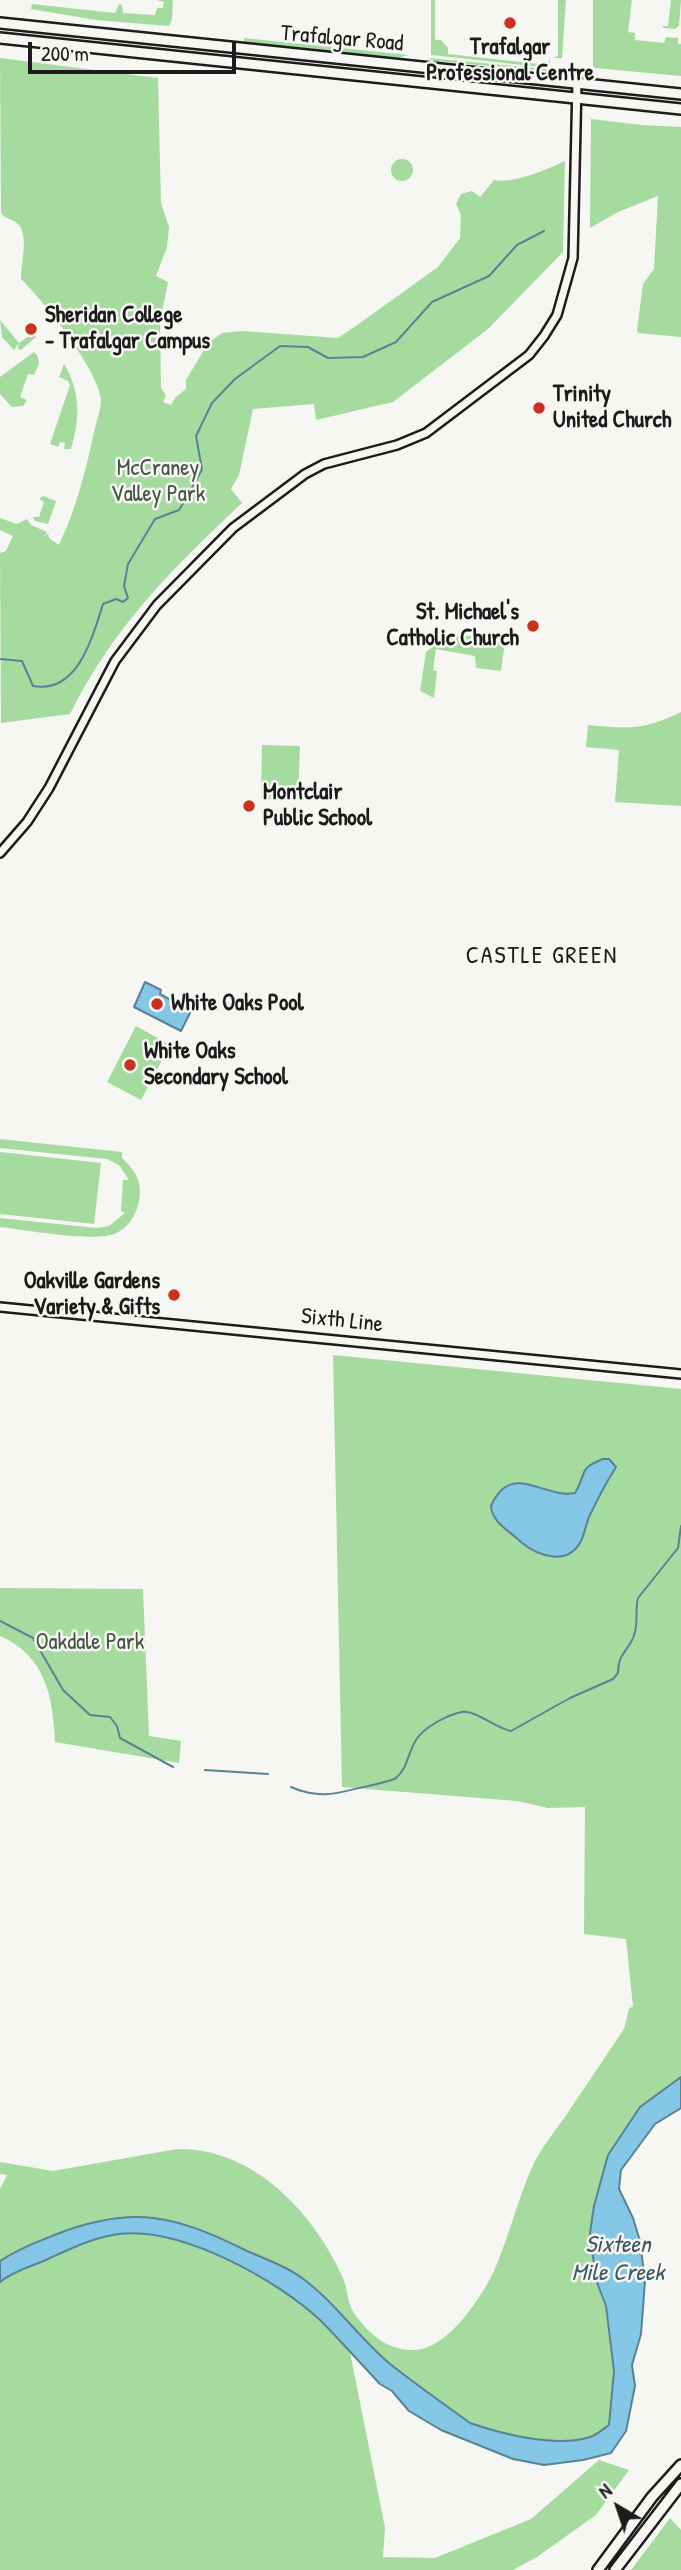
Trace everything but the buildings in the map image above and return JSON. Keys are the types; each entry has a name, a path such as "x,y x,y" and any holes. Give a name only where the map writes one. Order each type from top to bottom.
{"main road":[{"name":"Trafalgar Road","path":"0,23 681,94"},
{"name":"Trafalgar Road","path":"0,38 681,109"},
{"path":"598,2570 652,2497 681,2465"},
{"path":"615,2570 681,2484"}],"street":[{"path":"0,853 27,822 49,788 115,661 158,605 233,528 305,474 324,464 397,445 426,433 529,355 544,336 557,315 573,258 577,82"},
{"name":"Sixth Line","path":"0,1307 681,1374"}],"green space":[{"path":"157,0 173,0 169,26 96,20 31,9 32,4 115,13 119,4 122,5 123,13 155,15 157,8 163,8 164,2"},
{"path":"431,0 435,0 435,40 441,40 448,48 448,54 548,65 550,58 550,68 431,55"},
{"path":"558,0 566,0 562,58 552,58 558,56"},
{"path":"593,0 632,0 628,32 635,33 635,40 664,43 666,37 678,38 678,44 681,44 681,76 595,68"},
{"path":"671,0 681,0 679,26 675,29 662,26 668,26"},
{"path":"244,38 409,55 398,58 244,42"},
{"name":"McCraney Valley Park","path":"0,58 158,78 161,203 169,227 167,247 156,276 168,282 160,322 161,388 166,395 163,402 171,405 186,389 186,380 208,343 222,333 242,331 338,338 438,267 460,238 461,215 456,204 461,194 472,191 480,197 494,180 520,178 565,161 563,252 488,329 393,402 316,420 314,404 253,409 239,475 231,489 242,503 146,600 106,653 70,714 1,723 0,553 6,551 13,536 0,530 0,518 17,524 27,519 31,525 47,532 45,537 48,533 49,538 59,545 80,489 101,400 98,387 81,355 21,279 24,245 22,232 18,224 1,213"},
{"path":"429,58 557,70 558,72 434,61"},
{"path":"591,119 681,127 681,337 638,333 637,330 643,284 654,269 658,196 618,212 590,228"},
{"path":"402,159 410,162 413,170 410,178 402,181 394,178 391,170 394,162"},
{"path":"0,320 19,343 33,333 36,337 21,350 18,349 18,344 14,350 2,337"},
{"path":"34,352 39,364 34,375 28,374 20,397 27,400 23,406 12,407 0,394 0,377"},
{"path":"64,364 74,385 77,406 71,449 64,449 65,443 60,442 58,447 50,444 70,385 59,377"},
{"path":"43,496 56,501 48,524 35,521 33,517 39,517 44,502 39,499"},
{"path":"446,633 505,641 501,671 476,668 475,656 436,649 433,670 437,671 434,698 420,691 426,652 442,640"},
{"path":"681,712 681,806 615,802 619,750 586,747 588,725 636,727"},
{"path":"262,745 300,746 298,800 261,799"},
{"path":"136,1026 170,1045 141,1100 107,1082"},
{"path":"0,1139 122,1152 122,1158 131,1167 139,1182 139,1201 134,1216 128,1225 119,1231 104,1236 75,1236 0,1227 0,1218 97,1228 109,1226 125,1213 121,1211 123,1180 129,1180 119,1165 107,1159 0,1148"},
{"path":"0,1152 101,1163 94,1224 0,1214"},
{"path":"333,1355 681,1389 681,2077 640,2107 608,2155 594,2206 590,2233 596,2279 606,2306 614,2371 609,2425 590,2437 562,2441 513,2435 470,2423 388,2362 343,2317 385,2528 383,2557 435,2558 531,2519 599,2460 629,2470 596,2515 537,2557 513,2570 0,2570 0,2189 7,2175 0,2174 0,2162 53,2171 177,2149 205,2151 231,2159 278,2188 316,2230 343,2278 352,2309 366,2328 380,2340 396,2348 414,2350 427,2347 451,2332 481,2295 500,2257 535,2161 624,2029 629,2009 633,2006 626,1939 584,1934 585,1807 548,1808 517,1801 342,1787"},
{"name":"Oakdale Park","path":"0,1588 143,1589 149,1736 181,1741 179,1763 55,1742 49,1694 37,1666 15,1644 0,1636"},
{"path":"670,2518 681,2530 681,2570 631,2570"}],"water":[{"name":"White Oaks Pool","path":"145,982 161,990 160,994 191,1011 181,1031 134,1007"},
{"path":"603,1459 609,1459 616,1467 590,1515 581,1541 569,1554 553,1556 536,1552 502,1526 492,1512 491,1506 499,1492 508,1485 528,1484 551,1491 575,1493 586,1469"},
{"name":"Sixteen Mile Creek","path":"681,2077 681,2108 655,2124 621,2170 619,2189 633,2218 640,2241 645,2281 641,2334 632,2365 635,2386 626,2431 611,2453 544,2465 513,2459 441,2430 409,2411 392,2391 380,2384 321,2321 302,2305 254,2273 227,2259 171,2239 144,2234 119,2234 100,2238 17,2272 0,2282 0,2261 57,2234 108,2219 153,2218 174,2222 220,2238 295,2273 314,2287 389,2363 470,2423 513,2435 546,2440 577,2440 590,2437 609,2425 614,2371 606,2306 596,2280 590,2233 594,2206 608,2155 640,2107"}],"waterway":[{"path":"0,659 22,661 33,686 48,686 72,673 88,647 103,604 116,599 123,602 128,598 124,586 128,564 155,519 179,510 190,492 202,469 196,436 212,403 235,379 280,346 308,347 328,358 363,357 396,342 432,302 489,276 517,245 544,231"},
{"path":"291,1787 309,1793 328,1794 393,1780 403,1770 420,1735 443,1719 467,1712 511,1731 570,1698 613,1679 635,1632 638,1598 678,1548 681,1526"},
{"path":"0,1621 33,1638 63,1690 90,1715 110,1717 117,1726 120,1738 173,1767"},
{"path":"205,1770 268,1774"}],"place":[{"name":"Trafalgar Professional Centre","path":"510,23"},
{"name":"Sheridan College - Trafalgar Campus","path":"31,329"},
{"name":"Trinity United Church","path":"539,408"},
{"name":"St. Michael's Catholic Church","path":"533,626"},
{"name":"Montclair Public School","path":"249,806"},
{"name":"White Oaks Pool","path":"157,1004"},
{"name":"White Oaks Secondary School","path":"130,1065"},
{"name":"Oakville Gardens Variety & Gifts","path":"174,1295"}],"district":[{"name":"CASTLE GREEN","path":"542,957"}]}
